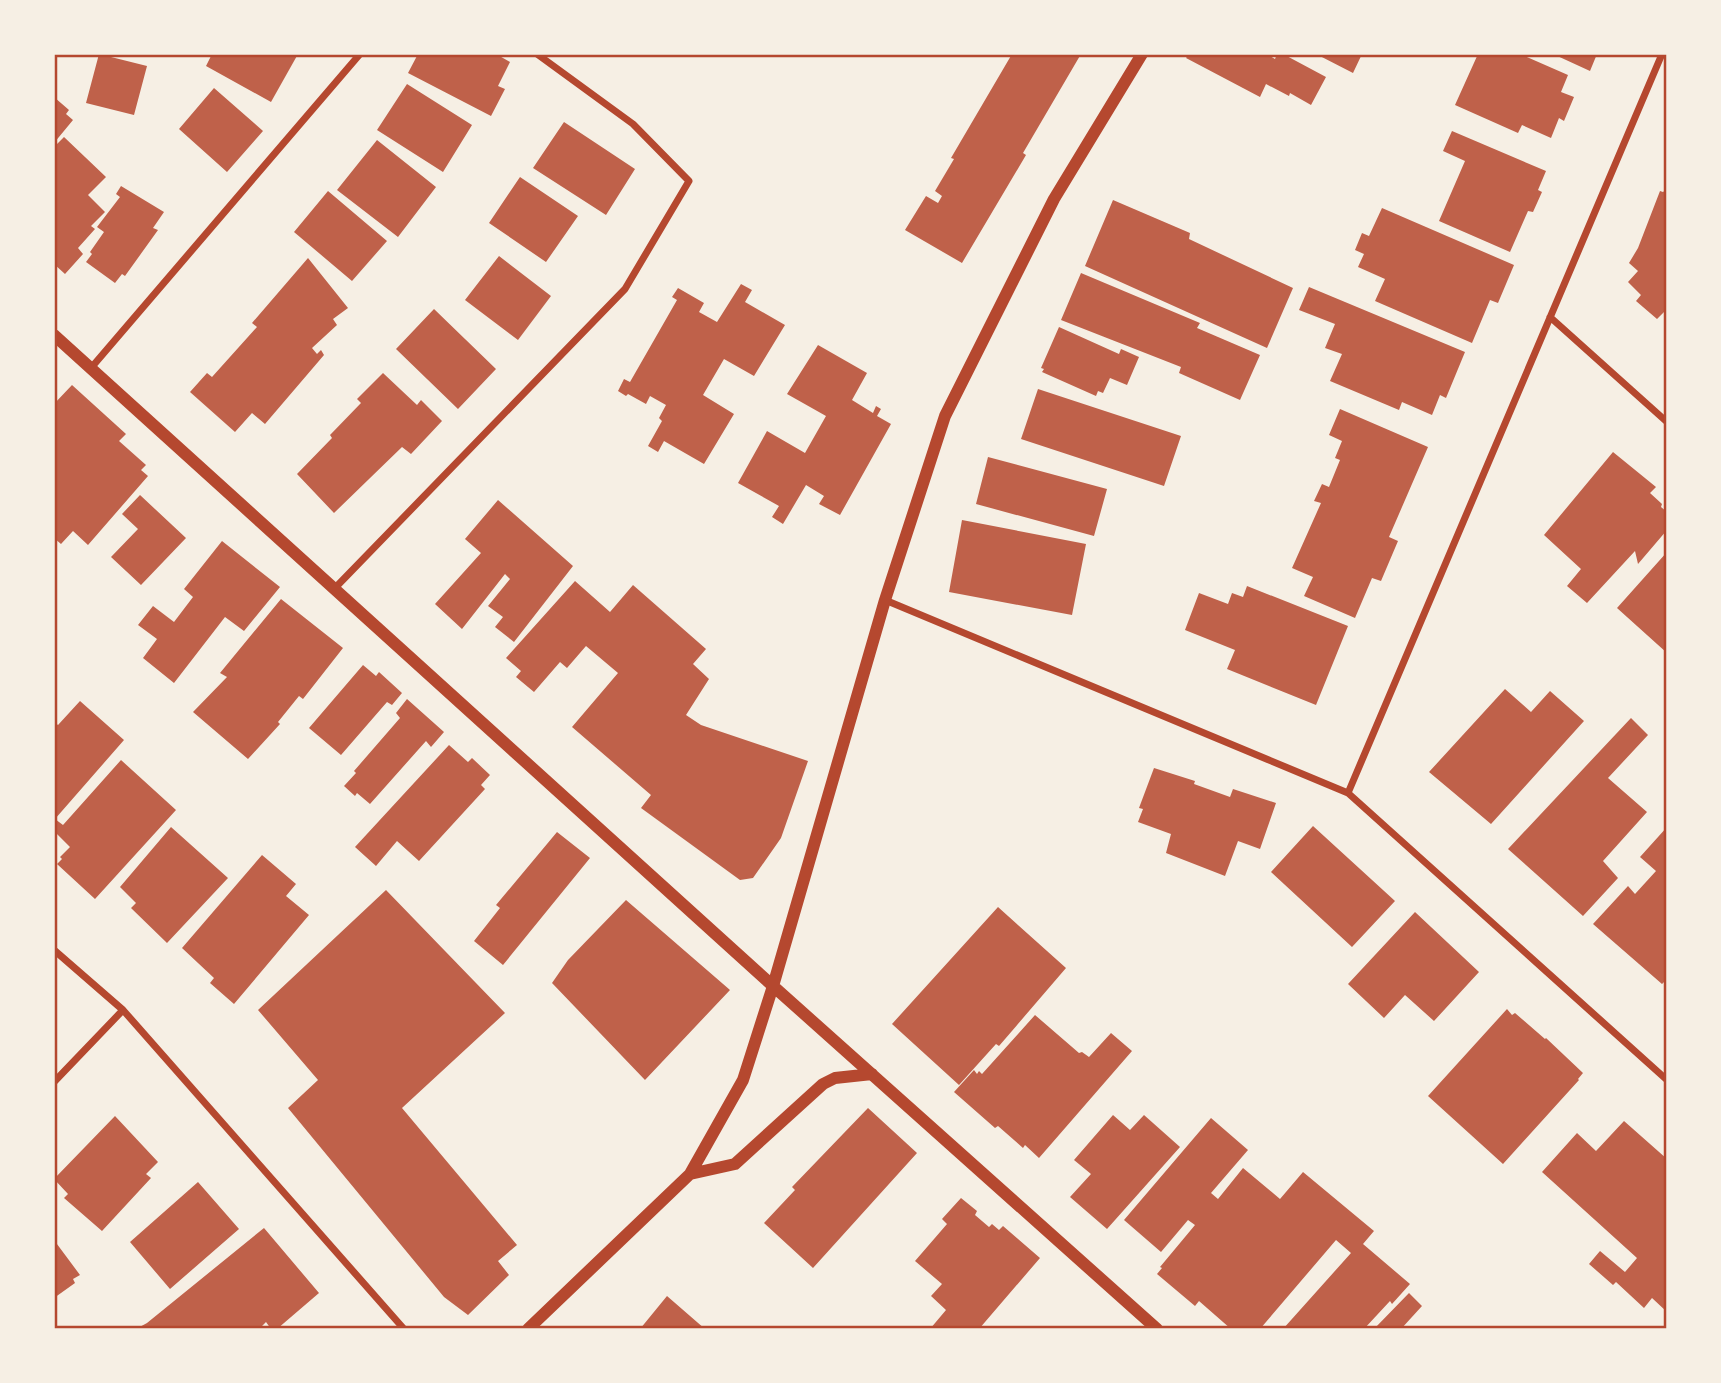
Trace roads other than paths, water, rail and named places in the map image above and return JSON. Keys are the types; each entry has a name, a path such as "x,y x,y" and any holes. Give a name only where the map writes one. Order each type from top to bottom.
{"street":[{"path":"91,368 360,54"},
{"path":"335,587 625,289 689,181 633,124 537,54"},
{"path":"528,1329 690,1174 743,1080 773,986 885,600 945,416 1054,199 1142,54"},
{"path":"1348,793 1662,54"},
{"path":"1550,317 1667,422"},
{"path":"54,335 773,986 1157,1329"},
{"path":"885,600 1348,793 1667,1080"},
{"path":"54,950 123,1010 404,1329"},
{"path":"54,1082 123,1010"},
{"path":"690,1174 735,1164 823,1084 835,1078 872,1074"}]}
